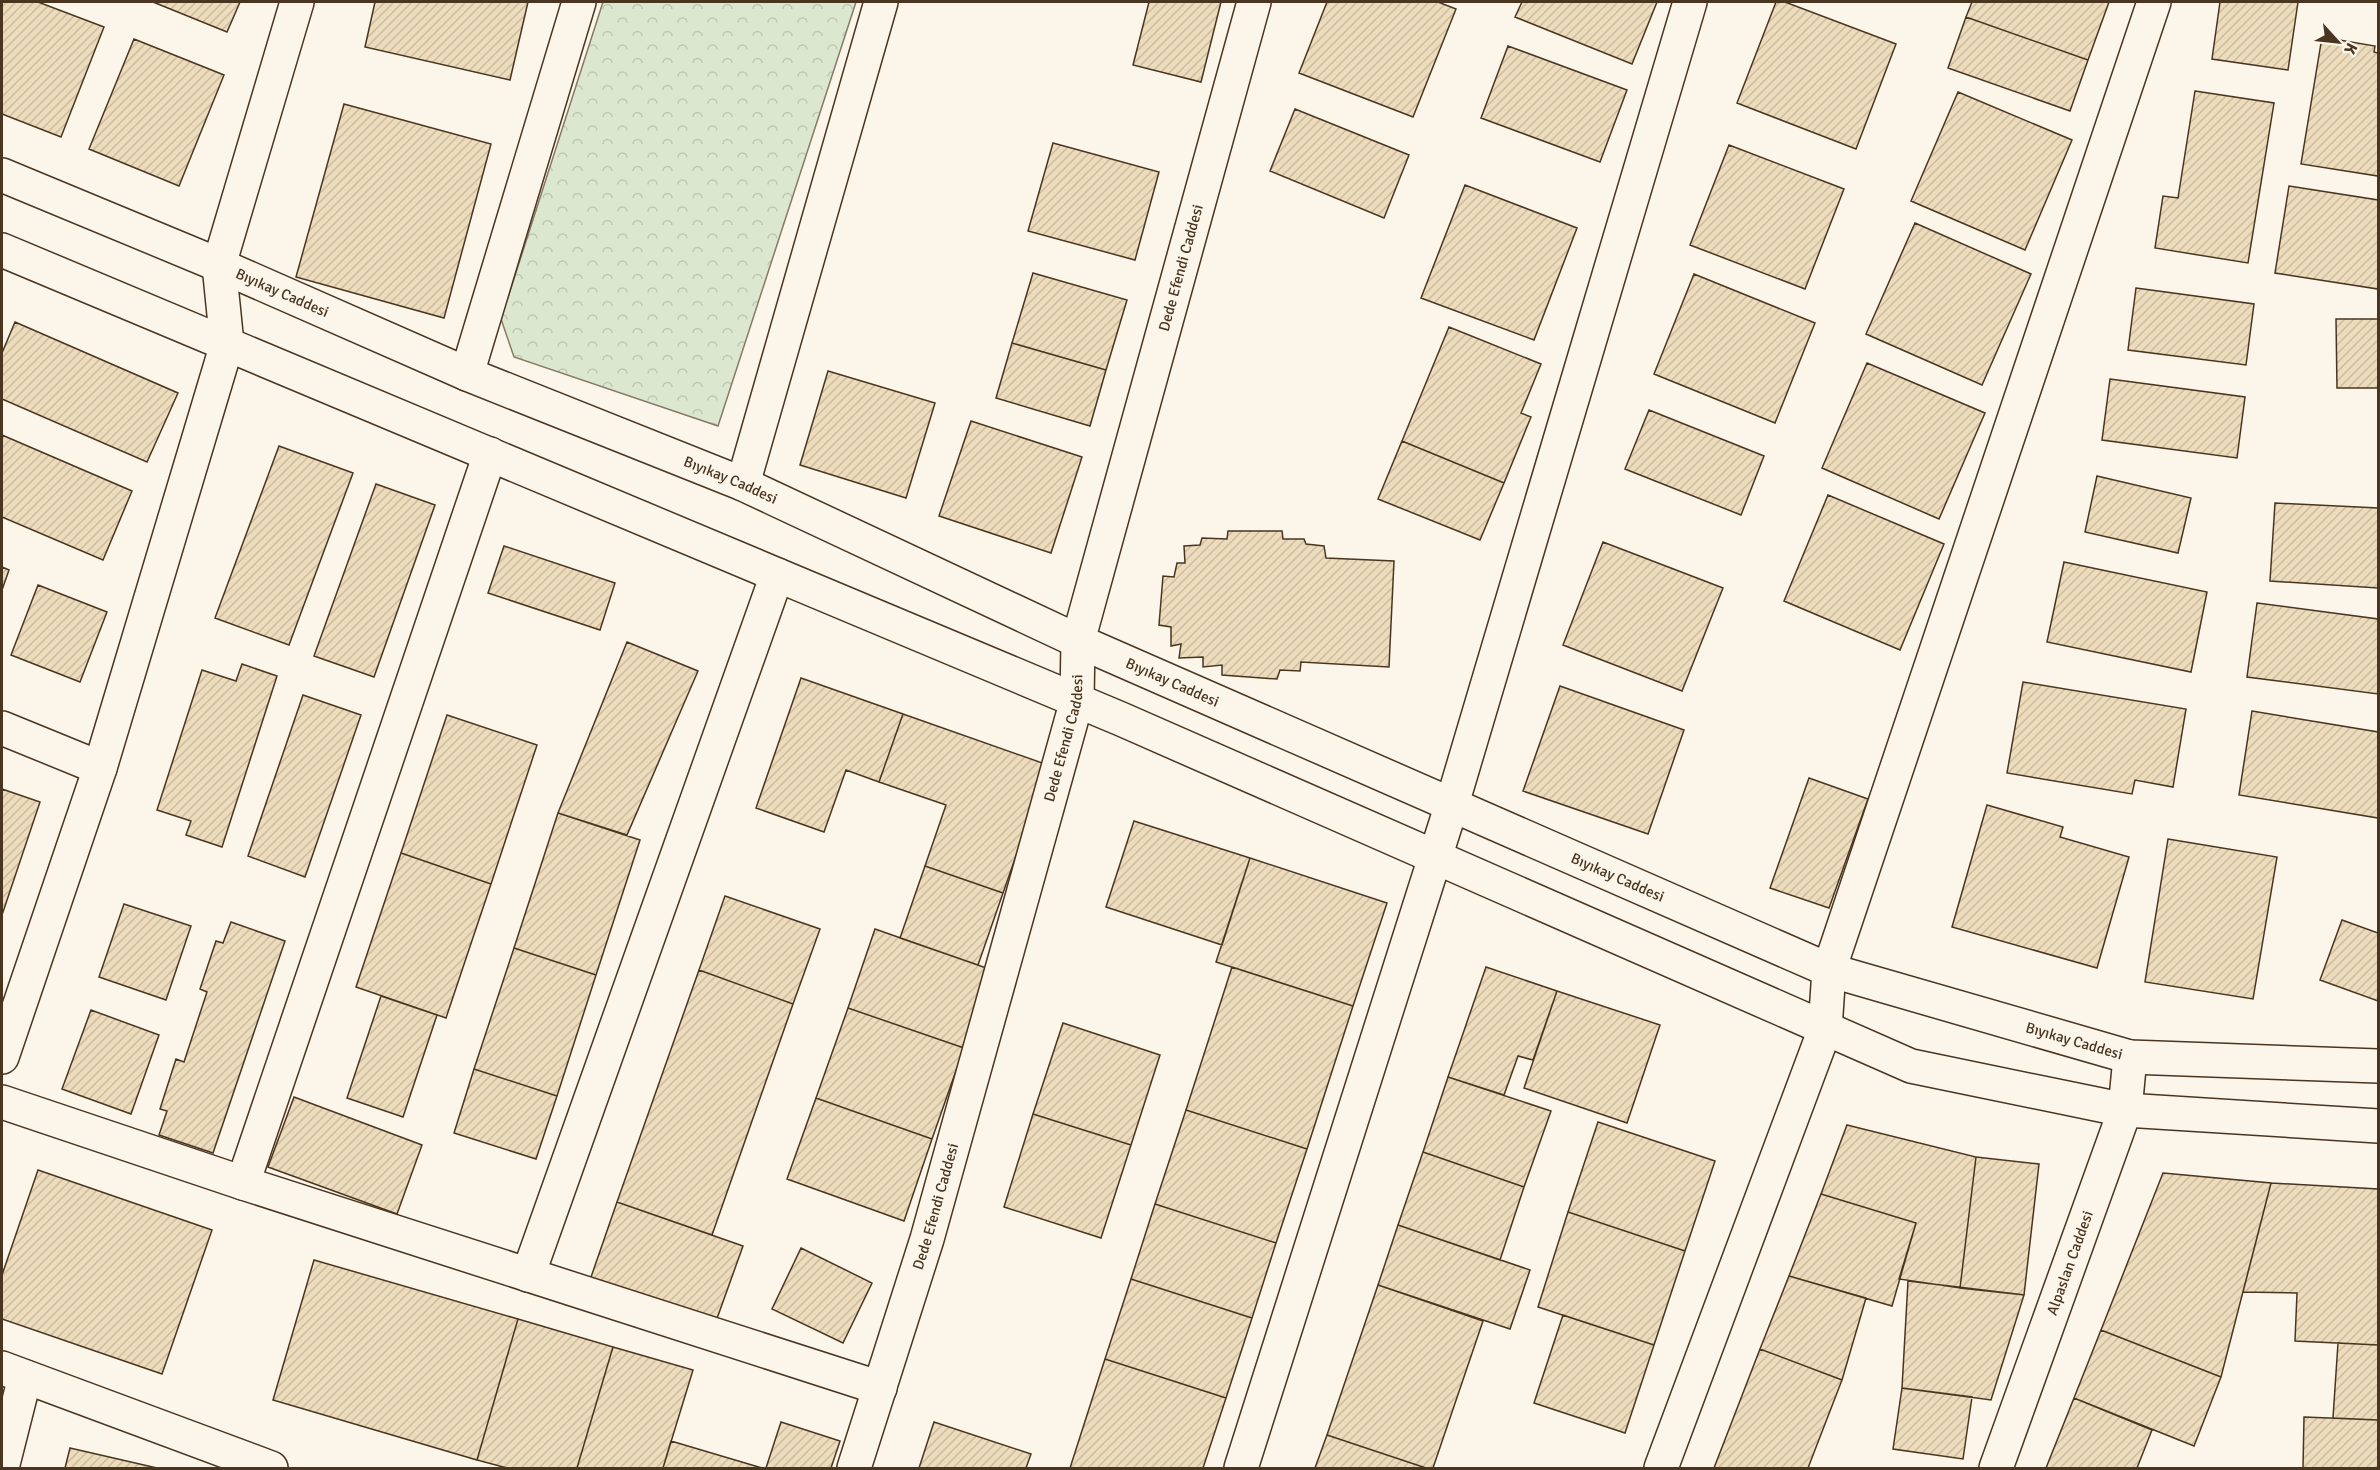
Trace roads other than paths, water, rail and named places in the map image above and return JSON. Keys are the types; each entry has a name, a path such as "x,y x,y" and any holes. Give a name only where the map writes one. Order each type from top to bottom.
{"street":[{"path":"2,1057 100,768 227,344 219,265 297,2"},
{"path":"467,374 579,2"},
{"path":"743,484 881,2"},
{"name":"Dede Efendi Caddesi","path":"854,1468 927,1239 1077,700 1078,641 1254,2"},
{"path":"1241,1468 1452,804 1690,2"},
{"path":"1661,1468 1825,1029 1829,969 2154,2"},
{"name":"Bıyıkay Caddesi","path":"2,175 219,265 467,374 743,484 1078,641 1829,969 2130,1057 2379,1066"},
{"path":"2,249 1077,700 1911,1066 2126,1110 2379,1126"},
{"path":"243,1183 490,454"},
{"path":"528,1275 777,574"},
{"path":"2,728 100,768"},
{"name":"Alpaslan Caddesi","path":"1996,1468 2126,1110 2130,1057"},
{"path":"2,1102 243,1183 880,1388"},
{"path":"2,1468 13,1373 258,1467"}]}
